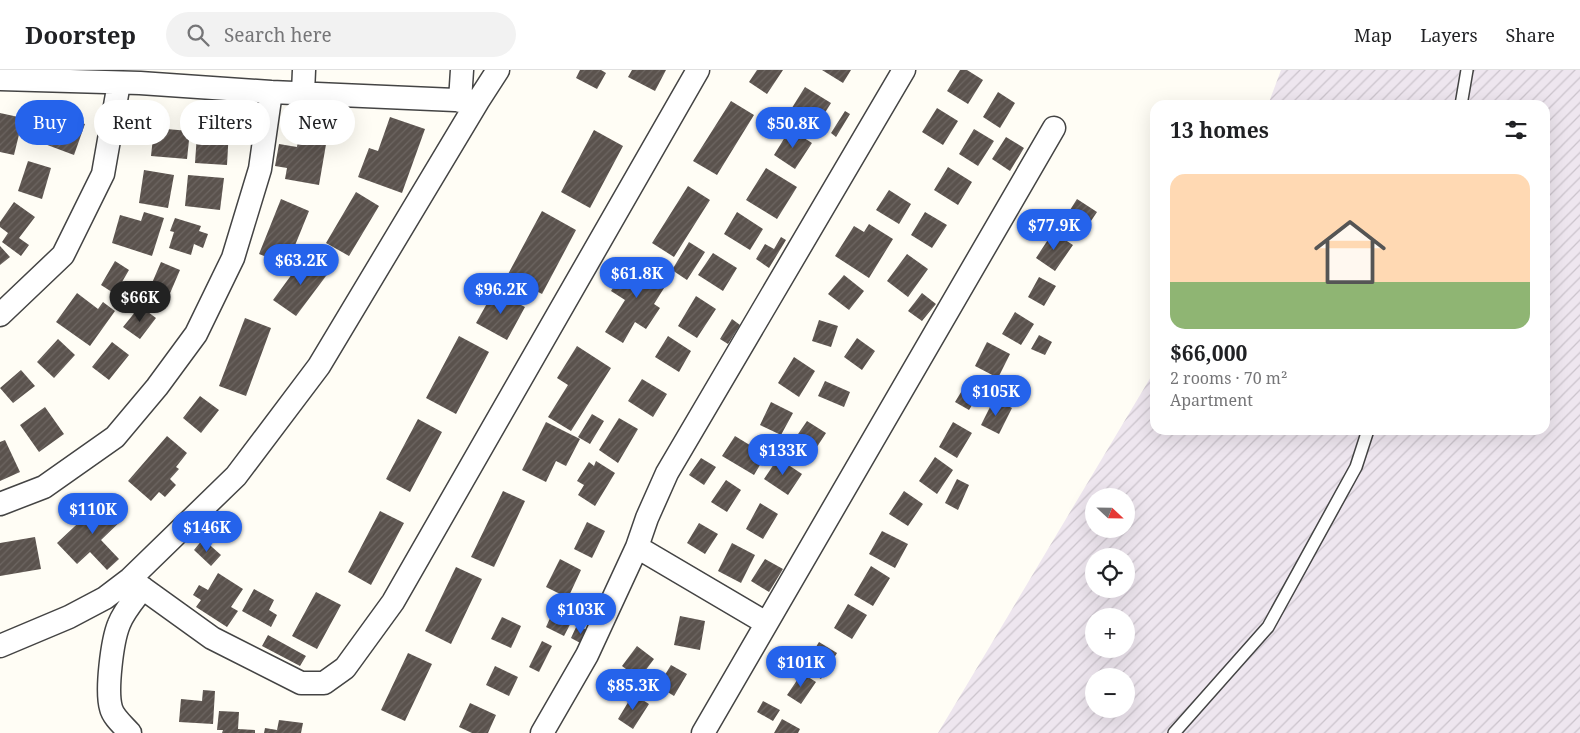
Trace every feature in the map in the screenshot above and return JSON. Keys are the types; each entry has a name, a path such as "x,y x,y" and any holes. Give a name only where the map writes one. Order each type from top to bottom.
{"street":[{"path":"304,70 304,93"},
{"path":"462,70 469,101"},
{"path":"130,733 111,710 108,694 118,624 129,606 137,584 236,476 319,366 469,101 498,70"},
{"path":"137,584 212,638 301,683 324,683 345,668 393,602 698,70"},
{"path":"542,733 587,655 668,473 904,70"},
{"path":"0,79 133,78 271,92 469,101"},
{"path":"0,315 64,255 103,174 133,78"},
{"path":"0,504 44,487 116,437 157,387 196,334 233,258 260,169 271,92"},
{"path":"703,733 1054,128"},
{"path":"637,546 766,624"},
{"path":"0,646 69,617 137,584"}],"lane":[{"path":"1462,100 1467,70"},
{"path":"1174,733 1268,627 1356,467 1366,435"}],"shaded area":[{"path":"1281,70 1580,70 1580,733 938,733 1150,378 1150,435 1550,435 1550,100 1270,100"}],"building":[{"path":"580,70 601,70 606,73 597,89 576,78"},
{"path":"632,70 666,70 655,91 628,77"},
{"path":"757,70 783,70 767,94 749,82"},
{"path":"822,70 851,70 843,83"},
{"path":"960,70 967,70 983,80 968,104 947,91"},
{"path":"805,87 831,103 816,127 790,111"},
{"path":"998,92 1015,103 1000,128 983,117"},
{"path":"731,101 754,115 717,175 693,161"},
{"path":"937,108 958,121 943,145 922,132"},
{"path":"845,111 850,114 836,137 831,133"},
{"path":"0,113 15,116 16,145 14,155 0,152"},
{"path":"390,117 425,129 402,193 358,177 369,148 378,151"},
{"path":"170,129 180,130 180,145 188,145 187,159 151,156 152,145 170,145"},
{"path":"790,129 812,143 795,169 774,155"},
{"path":"974,129 994,141 978,166 959,154"},
{"path":"594,130 623,146 590,208 561,192"},
{"path":"1006,137 1024,148 1010,171 992,159"},
{"path":"279,144 297,147 297,145 326,145 319,185 285,179 287,168 275,166"},
{"path":"47,145 78,145 74,155"},
{"path":"196,145 228,145 227,165 195,163"},
{"path":"28,161 51,168 42,199 18,191"},
{"path":"948,167 972,182 958,205 934,190"},
{"path":"766,168 797,187 777,219 746,200"},
{"path":"144,170 174,175 168,208 139,203"},
{"path":"188,175 224,178 220,210 185,206"},
{"path":"688,186 710,200 674,257 652,243"},
{"path":"889,190 911,204 899,224 876,210"},
{"path":"356,192 379,206 349,256 326,243"},
{"path":"281,199 309,211 287,265 259,254"},
{"path":"1077,199 1097,212 1083,233 1063,221"},
{"path":"14,202 35,217 19,238 29,245 21,256 2,242 8,233 0,227 0,222"},
{"path":"542,211 576,230 542,294 507,276"},
{"path":"144,212 164,218 152,256 112,243 120,215 141,221"},
{"path":"737,212 763,229 750,250 724,234"},
{"path":"925,212 947,225 932,248 911,235"},
{"path":"175,218 201,226 199,231 208,234 203,248 194,244 191,255 169,248 174,232 170,231"},
{"path":"869,224 893,239 869,278 835,256 854,226 864,232"},
{"path":"1053,232 1073,245 1055,271 1036,258"},
{"path":"781,237 786,240 769,268 756,259 765,244 774,249"},
{"path":"689,242 705,252 687,280 672,270"},
{"path":"0,246 10,257 0,265"},
{"path":"713,253 737,268 723,291 698,275"},
{"path":"907,254 928,269 908,297 887,281"},
{"path":"306,255 329,272 296,316 273,300"},
{"path":"115,261 129,270 115,294 101,285"},
{"path":"161,262 180,270 168,298 149,290"},
{"path":"649,263 671,277 654,304 660,308 646,329 635,322 623,343 605,332 625,300 611,291 628,264 642,273"},
{"path":"844,275 864,291 849,310 828,294"},
{"path":"1039,277 1056,286 1044,306 1028,297"},
{"path":"494,291 525,307 507,340 476,323"},
{"path":"77,293 98,309 103,302 115,311 90,346 56,322"},
{"path":"922,293 936,304 922,321 908,311"},
{"path":"696,296 716,309 697,338 678,326"},
{"path":"140,306 156,318 140,339 123,327"},
{"path":"1015,312 1034,324 1021,345 1002,334"},
{"path":"245,318 271,328 246,396 219,386"},
{"path":"732,319 740,325 728,344 720,339"},
{"path":"819,320 838,326 831,347 812,341"},
{"path":"1039,335 1052,342 1045,355 1031,349"},
{"path":"459,336 489,352 456,414 426,398"},
{"path":"668,336 691,351 679,372 655,357"},
{"path":"857,338 875,351 862,370 844,357"},
{"path":"58,339 75,355 54,378 37,362"},
{"path":"112,342 129,355 109,380 92,367"},
{"path":"987,342 1010,354 998,378 975,366"},
{"path":"577,346 611,368 571,431 548,417 568,385 557,378"},
{"path":"794,357 815,371 799,397 778,383"},
{"path":"21,370 35,386 13,403 0,388"},
{"path":"642,379 667,394 653,417 628,401"},
{"path":"969,379 983,388 969,410 955,402"},
{"path":"825,381 850,392 844,407 818,396"},
{"path":"200,396 219,410 201,433 183,418"},
{"path":"994,399 1012,408 999,434 981,425"},
{"path":"771,402 793,413 781,435 760,425"},
{"path":"45,407 64,434 39,452 20,425"},
{"path":"592,414 604,421 590,444 578,437"},
{"path":"619,418 638,429 618,463 599,450"},
{"path":"418,419 442,432 410,492 386,479"},
{"path":"807,421 826,433 815,450 796,437"},
{"path":"546,422 580,439 566,466 556,461 546,482 522,470"},
{"path":"953,422 972,433 957,458 939,447"},
{"path":"167,436 187,453 176,467 179,469 170,479 176,485 165,497 159,492 151,501 128,481"},
{"path":"735,436 766,455 754,475 722,456"},
{"path":"5,440 20,472 0,481 0,442"},
{"path":"935,457 953,470 937,494 919,481"},
{"path":"701,458 716,467 704,485 689,475"},
{"path":"778,458 802,474 788,495 764,479"},
{"path":"596,461 615,473 595,506 578,495 584,485 577,481 589,462 594,466"},
{"path":"957,479 969,485 958,510 945,503"},
{"path":"726,480 741,490 727,512 711,502"},
{"path":"503,491 525,501 494,567 471,557"},
{"path":"904,491 923,504 908,526 889,514"},
{"path":"106,497 125,517 101,540 119,559 107,570 90,552 77,564 57,543"},
{"path":"760,503 778,514 763,539 746,529"},
{"path":"380,511 404,523 371,585 348,572"},
{"path":"587,522 605,531 592,558 574,549"},
{"path":"699,523 718,534 705,554 687,543"},
{"path":"882,531 908,544 895,568 869,554"},
{"path":"35,537 41,569 0,576 0,543"},
{"path":"203,539 221,555 211,566 194,550"},
{"path":"732,543 755,555 741,583 718,571"},
{"path":"560,559 581,570 568,598 546,587"},
{"path":"765,559 783,569 769,592 751,581"},
{"path":"871,566 890,578 873,606 854,595"},
{"path":"456,567 482,579 451,644 425,631"},
{"path":"218,573 243,589 231,607 238,611 227,627 196,607 201,600 193,595 199,585 208,590"},
{"path":"254,589 274,600 269,610 277,615 271,627 242,611"},
{"path":"316,592 341,605 317,649 292,636"},
{"path":"848,604 867,615 852,639 834,628"},
{"path":"556,605 575,615 564,636 546,627"},
{"path":"680,616 705,621 700,650 674,645"},
{"path":"502,617 521,626 511,648 491,639"},
{"path":"577,625 591,632 584,645 571,638"},
{"path":"268,635 306,656 300,666 262,646"},
{"path":"542,641 552,646 539,672 529,667"},
{"path":"819,642 837,653 821,679 803,668"},
{"path":"637,646 654,659 639,679 622,666"},
{"path":"408,653 432,664 405,721 381,710"},
{"path":"671,665 687,674 674,696 658,686"},
{"path":"495,666 518,677 509,696 486,685"},
{"path":"802,673 816,682 801,704 787,695"},
{"path":"203,690 215,691 213,724 179,722 181,699 202,701"},
{"path":"633,694 649,704 633,729 618,719"},
{"path":"763,701 780,710 773,721 757,712"},
{"path":"470,703 496,715 488,733 472,733 459,727"},
{"path":"219,711 239,712 238,729 255,730 255,733 222,733 223,730 217,730"},
{"path":"782,719 800,729 798,733 774,733"},
{"path":"279,720 303,723 301,733 264,733 265,728 277,730"}]}
